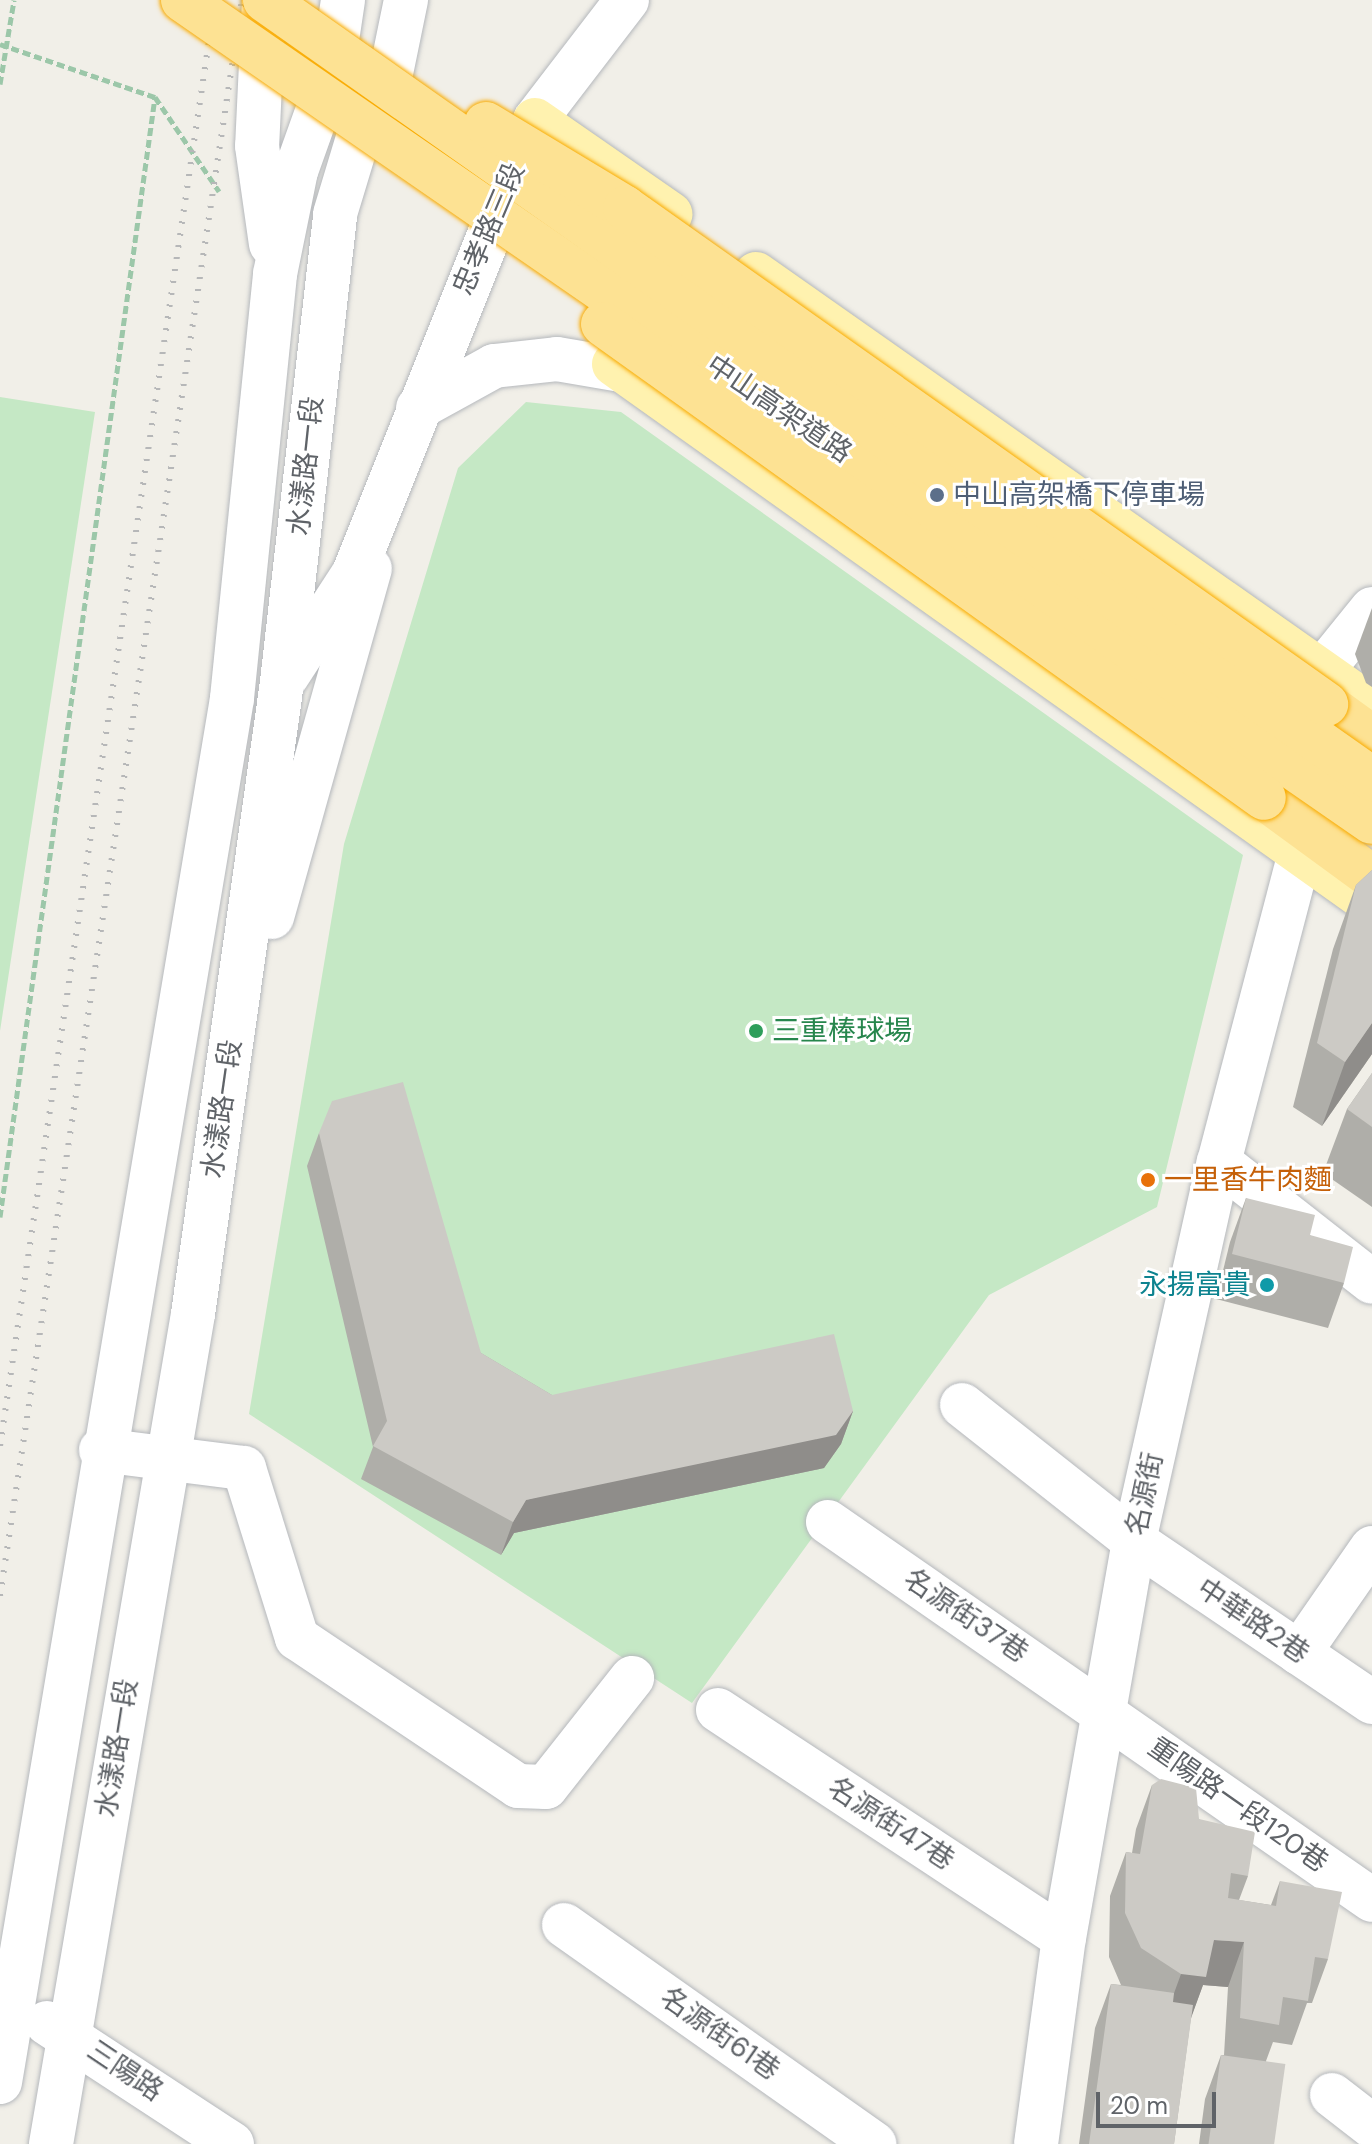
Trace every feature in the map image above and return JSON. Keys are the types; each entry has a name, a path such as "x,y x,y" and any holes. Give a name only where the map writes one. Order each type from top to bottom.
{"highway":[{"path":"182,0 565,296 1372,877"},
{"name":"中山高架道路","path":"182,0 1372,822"},
{"name":"中山高架道路","path":"264,0 1372,779"},
{"path":"280,0 625,208 1324,688 1372,737"}],"main road":[{"path":"333,67 390,78 527,139 1324,688 1372,707"},
{"path":"333,67 358,138 488,224 1372,859"},
{"path":"527,139 1372,761"},
{"path":"614,364 1372,904"}],"street":[{"path":"264,0 257,146 275,274"},
{"path":"321,0 333,67"},
{"name":"水漾路一段","path":"0,2082 101,1450 232,698 275,274 296,171 333,67 343,0"},
{"name":"水漾路一段","path":"51,2144 227,1071 282,682 335,214 358,138 390,78 406,0"},
{"name":"忠孝路三段","path":"390,480 488,224 527,139 627,0"},
{"path":"418,408 494,366 557,359 614,364 750,411"},
{"path":"232,698 282,682 354,573 390,480"},
{"path":"227,1071 357,624 390,480"},
{"path":"1324,688 1372,609"},
{"name":"名源街","path":"1036,2144 1064,1938 1134,1541 1219,1162 1300,854"},
{"path":"1219,1162 1372,1282"},
{"name":"中華路2巷","path":"962,1405 1134,1541 1372,1702"},
{"path":"101,1450 164,1461 244,1468 297,1638 518,1786 546,1787 632,1678"},
{"name":"名源街37巷","path":"828,1522 1104,1710"},
{"path":"1299,1653 1372,1548"},
{"name":"名源街47巷","path":"718,1710 1064,1938"},
{"name":"重陽路一段120巷","path":"1104,1710 1372,1900"},
{"name":"名源街61巷","path":"564,1925 875,2144"},
{"name":"三陽路","path":"13,2006 69,2034 232,2144"},
{"path":"1332,2095 1372,2126"}],"path":[{"path":"0,84 2,45 14,0"},
{"path":"2,45 155,97 224,198"},
{"path":"0,1217 155,97"}],"green space":[{"path":"0,397 95,412 0,1031"},
{"name":"三重棒球場","path":"526,402 621,412 1243,855 1157,1207 989,1295 692,1703 249,1414 344,844 458,468"}],"building":[{"path":"1372,870 1372,1023 1345,1062 1317,1043 1356,885"},
{"path":"1372,1073 1372,1127 1347,1109"},
{"path":"403,1082 481,1353 552,1395 834,1334 853,1411 836,1435 526,1500 513,1522 373,1446 387,1421 319,1133 332,1101"},
{"path":"1246,1198 1315,1215 1310,1235 1353,1247 1344,1283 1232,1254"},
{"path":"1161,1779 1196,1788 1199,1819 1255,1832 1248,1876 1231,1873 1228,1898 1276,1906 1280,1881 1342,1892 1328,1959 1315,1957 1308,2001 1283,1997 1279,2025 1240,2018 1244,1942 1214,1940 1206,1977 1181,1974 1141,1948 1125,1913 1126,1852 1140,1854 1152,1785"},
{"path":"1111,1984 1174,1993 1173,2002 1193,2005 1174,2144 1089,2144"},
{"path":"1221,2055 1285,2064 1274,2144 1208,2144"}],"railway":[{"path":"0,1446 215,0"},
{"path":"0,1596 242,0"}],"place":[{"name":"中山高架橋下停車場","path":"937,495"},
{"name":"三重棒球場","path":"756,1031"},
{"name":"一里香牛肉麵","path":"1148,1180"},
{"name":"永揚富貴","path":"1267,1285"}]}
